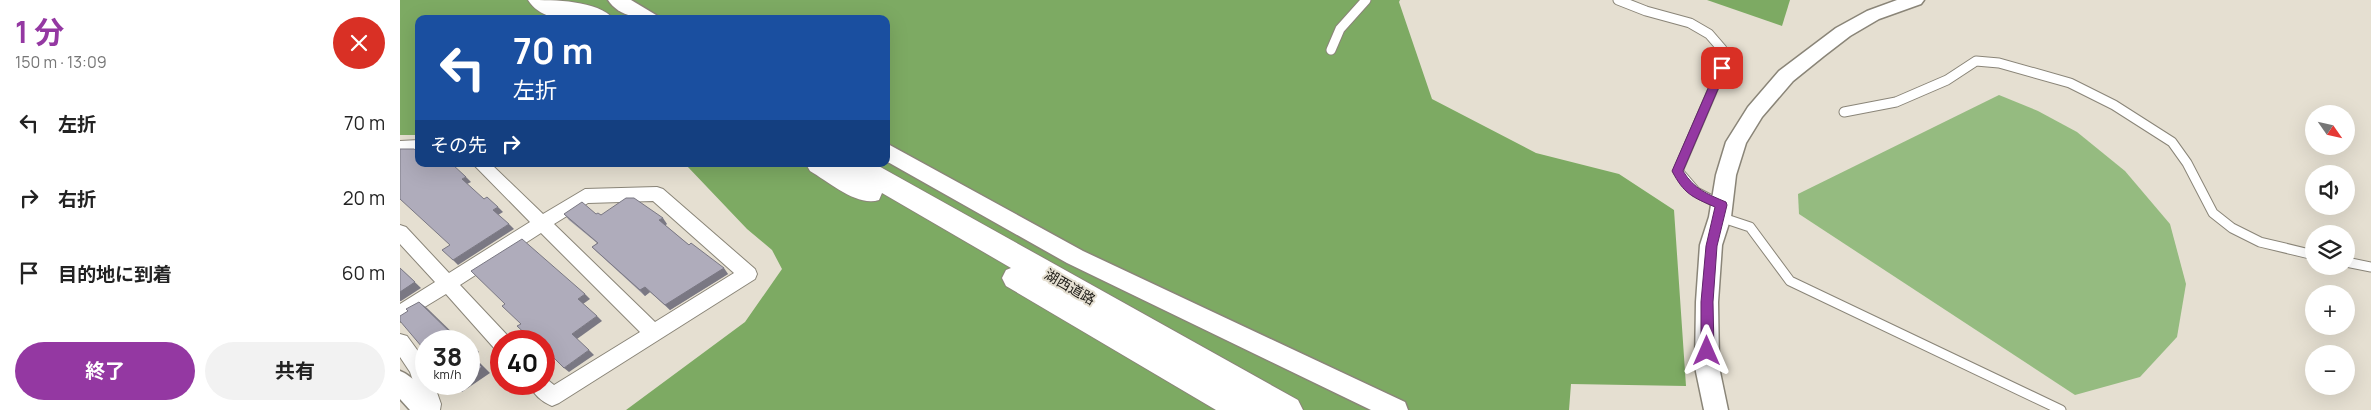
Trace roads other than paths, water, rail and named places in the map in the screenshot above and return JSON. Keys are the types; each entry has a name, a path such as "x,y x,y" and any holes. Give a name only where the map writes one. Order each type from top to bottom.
{"highway":[{"path":"540,0 565,15"},
{"path":"569,0 595,15"},
{"name":"湖西道路","path":"824,167 1244,410"},
{"name":"湖西道路","path":"858,167 1287,410"}],"street":[{"path":"617,0 643,15"},
{"path":"1716,410 1708,367 1707,302 1711,246 1721,211 1726,175 1736,142 1754,112 1786,76 1843,32 1873,16 1915,0"},
{"path":"400,146 415,146"},
{"path":"890,153 1075,257 1396,410"},
{"path":"484,167 654,333"},
{"path":"400,314 585,196 657,194 748,274 552,397 550,395"},
{"path":"400,232 490,330"},
{"path":"400,342 419,368 431,404 430,410"},
{"path":"400,382 424,410"}],"lane":[{"path":"1332,50 1334,38 1342,25 1366,0"},
{"path":"1618,0 1646,11 1690,23 1709,34 1722,49 1722,68 1678,171 1685,185 1721,211 1750,226 1790,281 2062,410"},
{"path":"1844,112 1896,102 1947,80 1976,61 1999,63 2070,83 2114,105 2172,142 2187,163 2213,213 2232,228 2260,242 2305,253"},
{"path":"2355,264 2371,267"}]}
